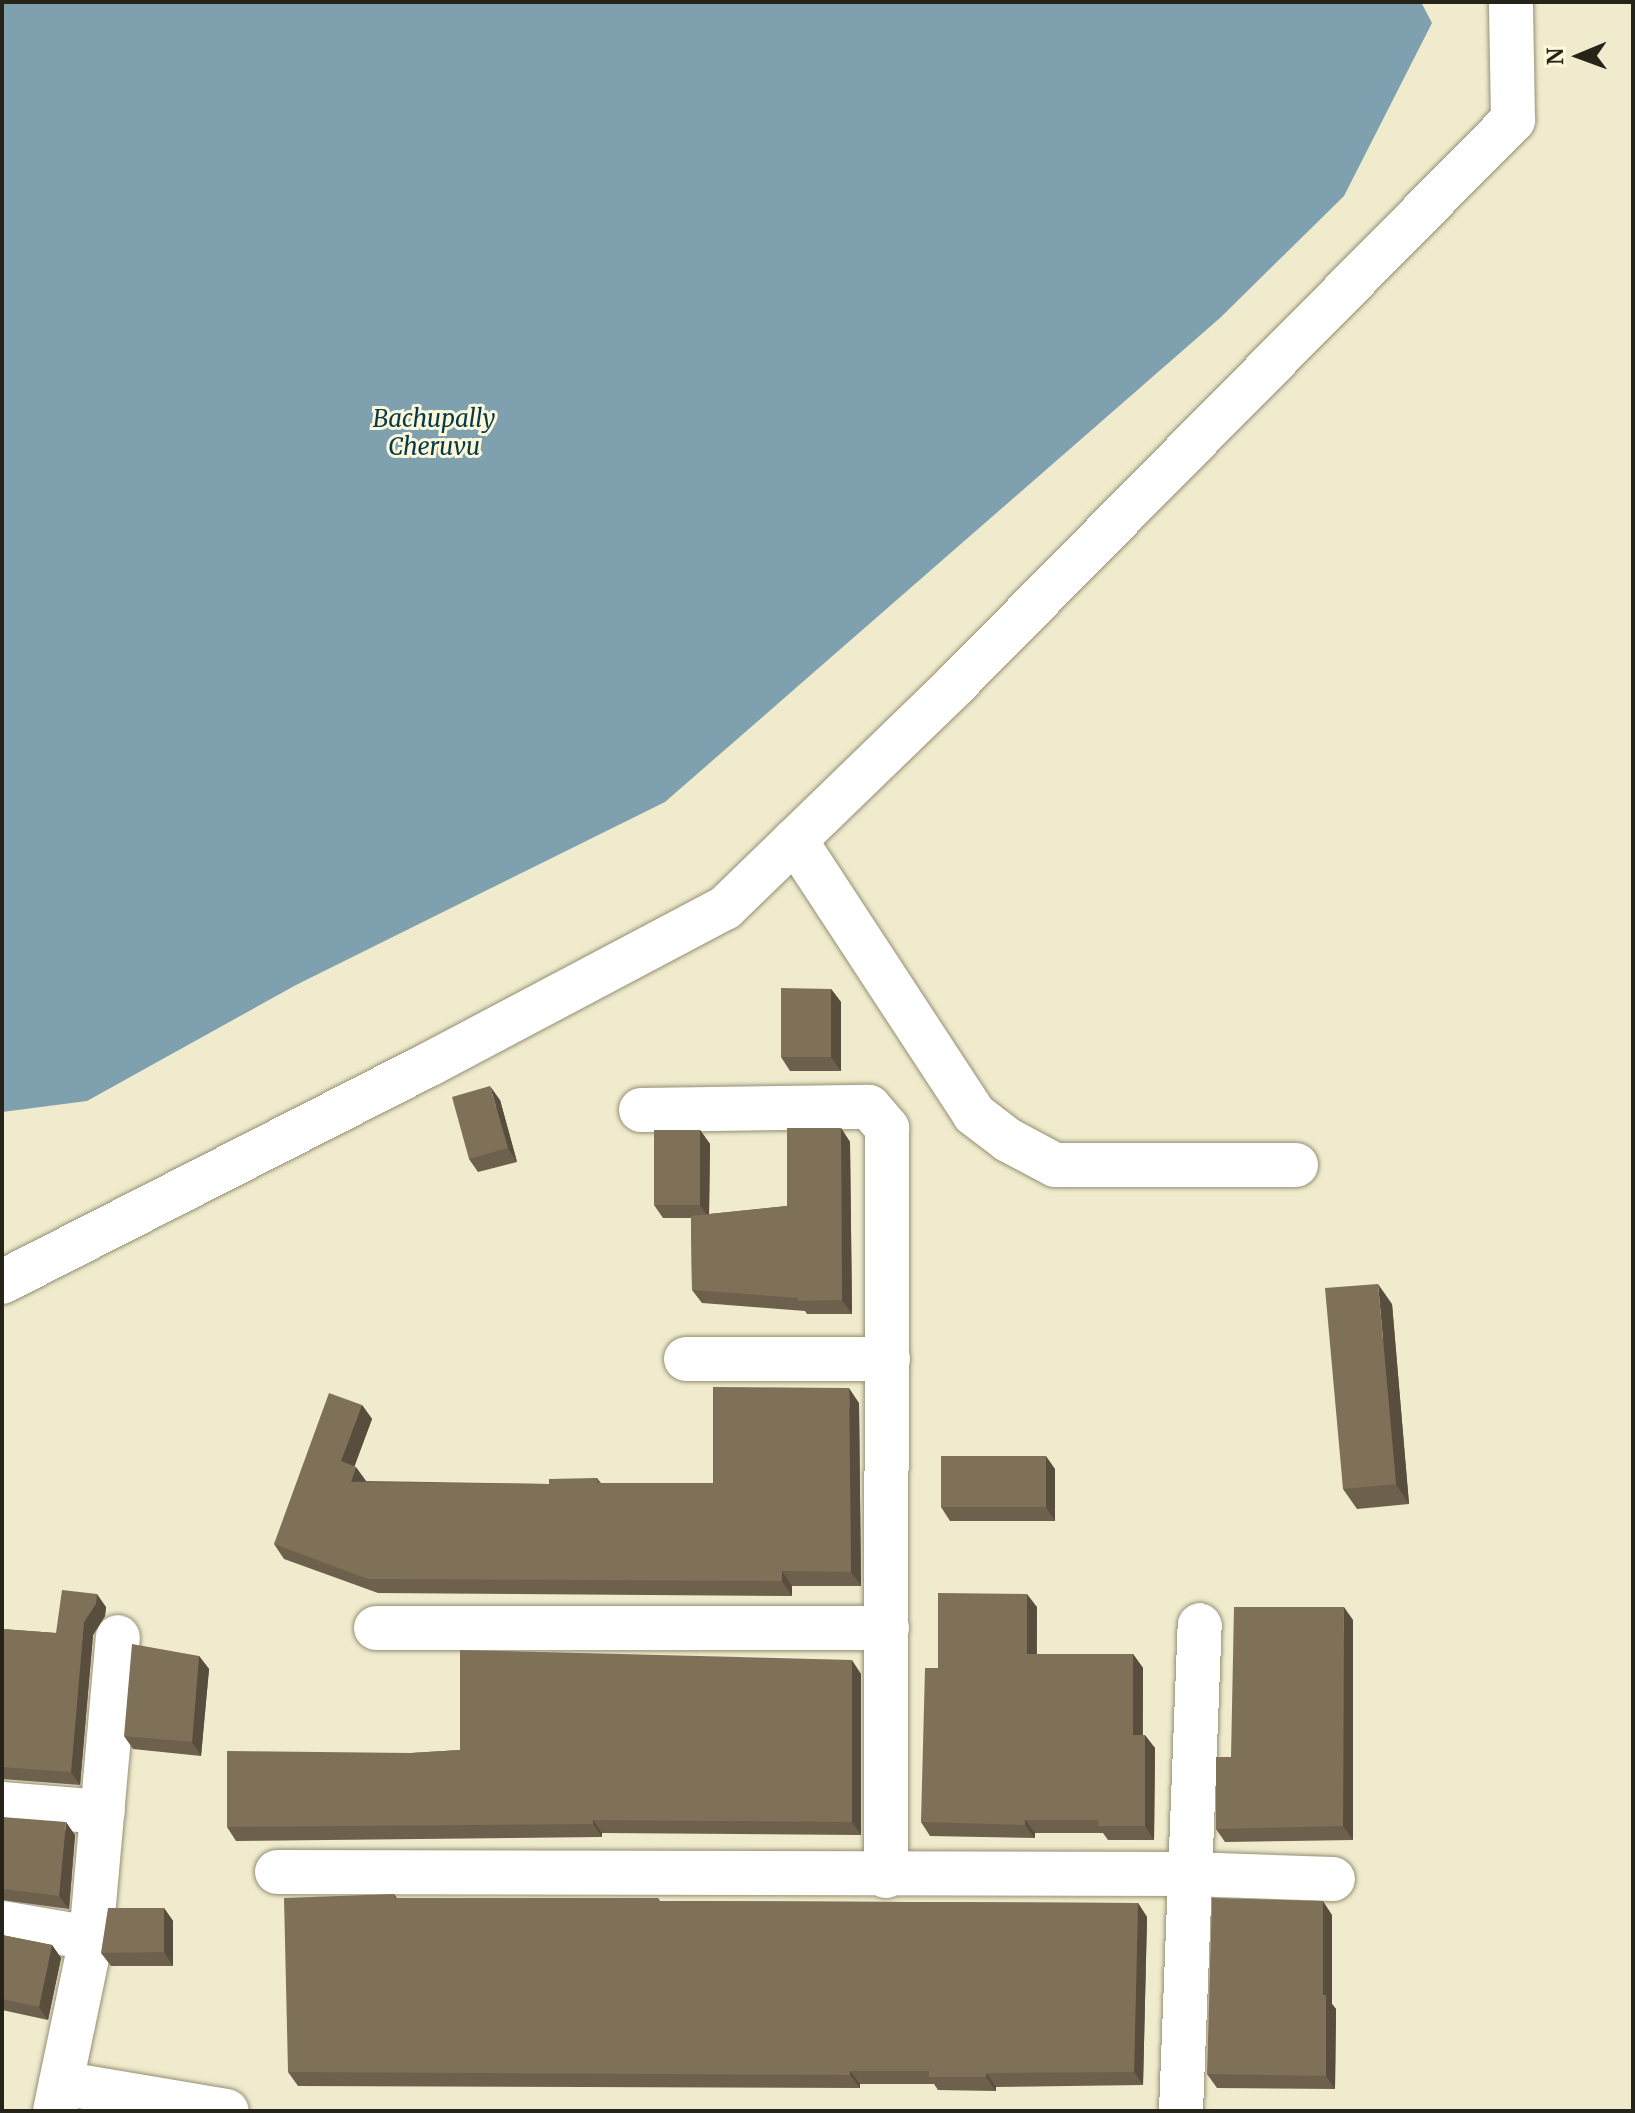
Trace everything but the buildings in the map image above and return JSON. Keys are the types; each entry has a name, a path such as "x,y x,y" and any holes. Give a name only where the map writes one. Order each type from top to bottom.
{"street":[{"path":"2,1282 430,1064 725,908 956,684 1513,120 1511,20 1544,2"},
{"path":"795,840 974,1114 1008,1140 1055,1165 1296,1165"},
{"path":"641,1110 869,1107 887,1128 886,1876"},
{"path":"686,1359 888,1359"},
{"path":"1181,2111 1200,1625"},
{"path":"376,1628 887,1628"},
{"path":"118,1637 91,1938 58,2097 227,2111"},
{"path":"2,1804 103,1812"},
{"path":"277,1872 886,1876 1189,1874 1333,1879"},
{"path":"2,1923 91,1938"}],"water":[{"name":"Bachupally Cheruvu","path":"2,2 1421,2 1432,23 1344,196 1220,318 665,802 296,985 87,1101 2,1112"}]}
